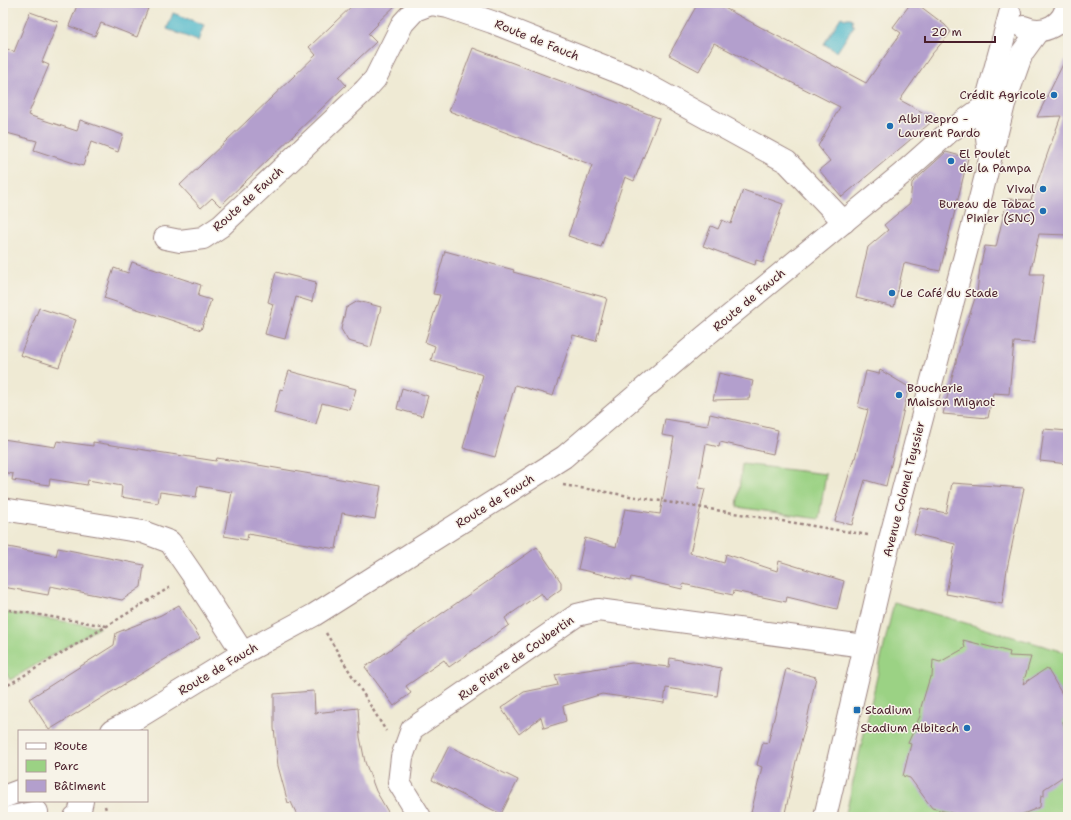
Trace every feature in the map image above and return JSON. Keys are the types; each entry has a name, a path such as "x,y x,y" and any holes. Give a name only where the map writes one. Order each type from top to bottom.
{"street":[{"name":"Route de Fauch","path":"165,238 180,240 203,238 221,226 365,90 375,79 403,23 415,10 431,4 448,7 492,22 636,79 787,162 844,222"},
{"path":"1009,8 1015,21 1029,30 1038,31 1045,30 1065,14"},
{"name":"Avenue Colonel Teyssier","path":"989,163 984,110 1009,8"},
{"name":"Avenue Colonel Teyssier","path":"825,817 890,539 1004,104 1022,53 1038,31"},
{"name":"Route de Fauch","path":"114,730 137,718 243,653 314,615 564,457 704,337 903,173 949,132 985,106"},
{"path":"3,509 143,532 170,542 243,653"},
{"name":"Rue Pierre de Coubertin","path":"420,817 399,782 402,757 412,729 577,615 598,610 864,646"},
{"path":"3,797 18,791"},
{"path":"75,817 78,814 82,802"},
{"path":"12,817 37,810"}],"path":[{"path":"557,484 890,539"},
{"path":"3,688 192,574"},
{"path":"3,609 107,626"},
{"path":"314,615 402,757"},
{"path":"3,673 10,684"},
{"path":"104,802 108,817"}],"green space":[{"path":"742,464 826,474 819,519 737,507"},
{"name":"Stadium Albitech","path":"894,602 1068,653 1068,817 845,817"},
{"path":"3,612 100,627 10,680 3,668"}],"water":[{"path":"173,13 204,25 198,41 167,29"},
{"path":"841,17 845,19 851,18 854,26 837,52 824,44"}],"building":[{"path":"78,3 150,3 137,37 101,23 95,36 69,26"},
{"path":"355,3 398,3 368,34 376,42 339,77 346,85 220,206 212,198 201,208 180,185 316,55 309,47"},
{"path":"698,3 715,3 866,83 901,33 893,27 911,3 916,3 945,25 951,32 932,54 900,100 935,119 842,197 819,170 830,161 818,146 840,107 714,43 699,71 669,55"},
{"path":"30,12 58,22 42,62 49,65 28,115 77,131 80,120 123,135 118,152 91,142 83,166 34,150 37,141 3,132 3,47 14,52"},
{"path":"473,48 659,118 634,181 625,177 601,247 568,236 592,165 449,111"},
{"path":"1068,54 1068,235 1039,234 1030,274 1044,274 1034,343 1014,342 1009,394 993,393 988,418 943,414 962,338 977,292 980,267 985,246 996,247 1007,199 1031,200 1061,116 1037,117"},
{"path":"946,152 968,158 940,271 904,263 894,307 856,298 868,247 888,230 884,225 910,203 912,183"},
{"path":"743,190 783,204 763,262 756,260 755,265 703,246 711,226 718,229 722,220 731,224"},
{"path":"445,251 514,270 513,272 607,298 596,341 573,335 553,396 515,385 495,457 463,448 483,375 431,360 435,346 425,342 440,295 433,294"},
{"path":"132,262 201,285 198,296 211,300 201,330 104,298 114,268 128,273"},
{"path":"276,272 316,282 312,302 296,297 285,339 265,334 273,304 268,302"},
{"path":"358,301 381,307 371,347 348,341 341,329 346,308"},
{"path":"39,308 76,320 59,367 20,355"},
{"path":"880,370 909,387 886,486 865,480 852,525 835,521 855,458 868,410 858,407 866,371 879,374"},
{"path":"289,371 356,389 350,410 322,403 316,424 274,413 280,389 283,390"},
{"path":"719,373 753,381 749,399 713,400"},
{"path":"402,388 428,396 422,416 397,409"},
{"path":"710,414 778,430 773,454 720,442 719,447 706,444 698,488 705,489 690,553 724,563 726,554 777,571 779,561 844,581 837,609 787,597 786,602 734,591 733,595 683,584 682,589 631,577 630,581 578,569 585,538 616,547 625,509 660,514 674,437 662,435 665,419 707,426"},
{"path":"1044,429 1068,431 1068,464 1040,461"},
{"path":"3,439 55,447 57,441 93,446 93,442 216,461 217,458 381,486 375,519 342,513 336,549 248,534 247,540 224,536 232,492 198,486 196,497 160,492 158,503 121,497 122,486 88,480 87,485 50,479 49,485 12,480 13,474 3,472"},
{"path":"952,483 1024,488 1007,569 1002,604 946,594 955,544 914,534 921,508 946,513"},
{"path":"3,546 56,556 58,548 144,565 141,587 122,600 50,586 48,595 3,587"},
{"path":"537,547 561,582 561,589 546,600 541,593 505,618 509,625 449,667 444,660 406,686 411,693 394,706 365,667"},
{"path":"179,605 200,638 49,730 29,699 114,645 116,633 161,615"},
{"path":"963,640 1010,652 1009,656 1031,657 1023,684 1047,668 1062,694 1068,695 1063,722 1068,738 1068,773 1044,789 1044,796 1041,795 1040,807 1016,817 966,817 932,808 910,778 903,776 911,744 908,743 920,716 921,707 930,677 932,677 933,660 940,662 965,648"},
{"path":"670,658 721,668 717,696 666,688 664,703 602,694 563,706 566,721 544,728 541,717 519,734 501,708 524,692 558,685 555,675 632,663 669,667"},
{"path":"786,669 816,677 784,817 750,817 762,767 757,765 763,742 768,743"},
{"path":"314,691 315,713 358,708 360,737 365,762 376,791 391,817 298,817 291,802 288,803 278,766 274,728 274,694"},
{"path":"449,746 518,780 501,814 432,780"}],"place":[{"name":"Crédit Agricole","path":"1054,95"},
{"name":"Albi Repro - Laurent Pardo","path":"890,126"},
{"name":"El Poulet de la Pampa","path":"951,161"},
{"name":"Vival","path":"1043,189"},
{"name":"Bureau de Tabac Pinier (SNC)","path":"1043,211"},
{"name":"Le Café du Stade","path":"892,293"},
{"name":"Boucherie Maison Mignot","path":"899,395"},
{"name":"Stadium","path":"857,710"},
{"name":"Stadium Albitech","path":"967,728"}]}
